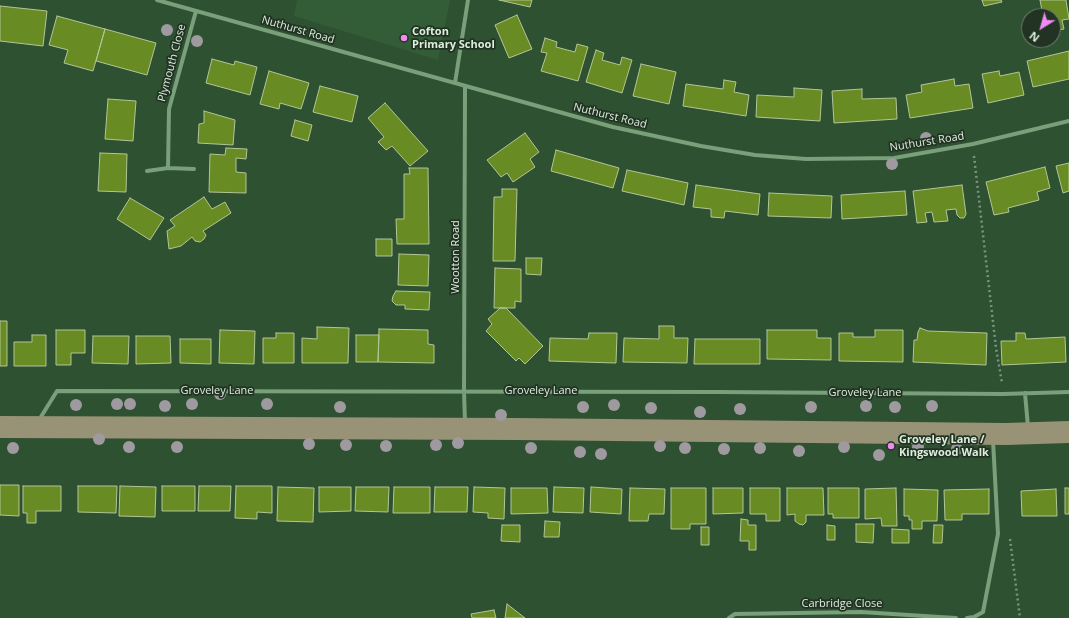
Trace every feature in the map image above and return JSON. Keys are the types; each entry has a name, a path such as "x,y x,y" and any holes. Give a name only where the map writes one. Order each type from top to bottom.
{"main road":[{"path":"0,427 466,429 993,434 1069,432"}],"street":[{"name":"Nuthurst Road","path":"157,0 613,127 701,146 756,155 806,159 894,158 973,144 1069,121"},
{"path":"455,83 468,0"},
{"name":"Plymouth Close","path":"168,168 169,109 196,11"},
{"name":"Wootton Road","path":"465,86 464,391 466,429"},
{"path":"147,171 168,168 194,169"},
{"name":"Groveley Lane","path":"34,427 57,391 464,391 1003,394 1069,392"},
{"path":"1025,393 1029,433"},
{"path":"967,618 974,617 982,612 998,534 993,434"},
{"name":"Carbridge Close","path":"729,618 735,614 861,612 956,618"}],"path":[{"path":"973,144 996,348 1003,394"}],"shaded area":[{"name":"Cofton Primary School","path":"297,0 450,0 438,60 294,16"}],"building":[{"path":"499,0 532,0 530,7"},
{"path":"982,0 1001,0 1002,2 984,6"},
{"path":"1040,0 1066,0 1069,19 1062,20 1064,29 1061,30 1061,8 1042,8"},
{"path":"0,6 47,11 43,46 0,41"},
{"path":"517,15 532,49 509,58 495,25"},
{"path":"57,16 105,29 93,71 64,63 68,50 49,45"},
{"path":"105,29 156,43 147,75 96,61"},
{"path":"545,38 557,42 556,47 575,52 577,44 588,47 578,81 541,71 547,53 541,52"},
{"path":"596,50 604,53 602,60 620,65 622,57 632,60 622,93 586,82"},
{"path":"1069,51 1069,79 1033,87 1027,61"},
{"path":"212,59 234,65 235,61 257,67 250,95 206,83"},
{"path":"641,64 676,72 669,104 633,96"},
{"path":"269,71 309,83 301,109 280,103 279,109 260,104"},
{"path":"999,71 1000,76 1019,72 1024,95 988,103 982,74"},
{"path":"954,79 955,86 969,84 973,108 910,118 906,95 922,92 921,85"},
{"path":"724,80 736,82 734,92 749,95 746,116 683,106 686,84 723,89"},
{"path":"320,86 358,96 352,122 313,112"},
{"path":"794,88 822,90 820,121 756,117 757,95 794,97"},
{"path":"862,89 862,99 896,98 897,119 834,123 832,91"},
{"path":"108,99 136,101 133,141 105,139"},
{"path":"385,103 428,151 410,166 392,146 386,150 378,142 384,137 368,118"},
{"path":"204,111 235,120 233,145 198,143 199,124 204,123"},
{"path":"295,120 312,125 308,141 291,136"},
{"path":"525,133 539,152 530,159 535,167 513,182 507,173 501,177 487,160"},
{"path":"226,148 247,149 246,159 236,158 236,172 246,173 246,193 209,192 210,154 225,155"},
{"path":"556,150 619,168 613,188 551,171"},
{"path":"100,153 127,154 126,192 98,191"},
{"path":"1069,163 1069,191 1063,193 1056,166"},
{"path":"1045,167 1050,188 1037,192 1039,200 1008,208 1009,212 994,215 986,182"},
{"path":"409,168 428,168 429,244 397,244 396,219 404,219 404,174 410,174"},
{"path":"627,170 688,183 684,205 622,191"},
{"path":"696,185 760,194 758,215 725,211 724,218 711,217 711,209 693,207"},
{"path":"962,185 966,214 964,218 960,218 957,215 956,209 946,210 948,221 934,222 932,212 925,213 927,222 917,223 913,191"},
{"path":"502,189 517,189 515,261 493,261 494,197 502,197"},
{"path":"905,191 907,215 842,219 841,195"},
{"path":"769,193 832,196 831,218 768,216"},
{"path":"204,197 212,209 225,202 231,213 203,231 206,235 200,242 195,241 192,237 181,246 169,249 167,231 175,226 170,220"},
{"path":"130,198 164,218 150,240 117,219"},
{"path":"376,239 392,239 392,256 376,256"},
{"path":"399,254 429,255 428,286 398,285"},
{"path":"526,258 542,258 541,275 526,274"},
{"path":"495,268 521,269 521,302 515,301 515,308 494,308"},
{"path":"396,291 430,292 429,310 405,309 405,305 396,305 392,301"},
{"path":"500,308 506,308 543,346 525,364 519,358 516,361 486,331 492,324 488,319"},
{"path":"0,321 7,321 7,366 0,366"},
{"path":"659,326 674,326 674,338 688,338 687,363 623,362 624,338 659,339"},
{"path":"317,327 349,328 348,363 302,363 302,338 317,339"},
{"path":"920,328 928,331 987,333 986,365 913,362 914,340 917,340"},
{"path":"379,329 428,330 428,344 434,345 434,363 378,362"},
{"path":"56,330 85,330 85,353 71,353 71,365 56,365"},
{"path":"220,330 255,331 254,364 219,363"},
{"path":"767,330 817,330 817,338 831,338 831,360 767,359"},
{"path":"875,330 903,330 903,362 839,361 839,333 853,333 853,337 875,337"},
{"path":"276,333 294,333 294,363 263,363 263,338 276,338"},
{"path":"589,333 617,333 616,363 549,361 550,338 588,339"},
{"path":"1016,333 1025,333 1026,339 1065,337 1066,362 1002,365 1001,341 1016,341"},
{"path":"32,335 46,335 46,366 14,366 14,342 32,342"},
{"path":"356,335 379,335 378,362 356,362"},
{"path":"93,336 129,336 128,364 92,363"},
{"path":"136,336 170,336 171,363 136,364"},
{"path":"180,339 211,339 211,364 180,363"},
{"path":"695,339 760,339 760,364 694,364"},
{"path":"0,485 19,485 19,516 0,515"},
{"path":"23,486 61,486 61,511 36,511 36,523 27,523 27,513 23,513"},
{"path":"78,486 117,486 116,513 78,512"},
{"path":"120,486 156,487 155,517 119,516"},
{"path":"162,486 195,486 195,511 162,511"},
{"path":"199,486 231,486 230,511 198,511"},
{"path":"236,486 272,486 272,513 257,512 257,519 235,518"},
{"path":"278,487 314,488 313,522 277,521"},
{"path":"319,487 351,487 351,511 319,512"},
{"path":"356,487 389,487 388,512 355,511"},
{"path":"394,487 430,487 430,513 393,513"},
{"path":"435,487 468,487 467,512 434,512"},
{"path":"474,487 505,488 504,519 488,518 488,513 473,512"},
{"path":"554,487 584,488 583,513 553,512"},
{"path":"591,487 622,489 621,514 590,512"},
{"path":"511,488 547,488 548,513 511,514"},
{"path":"630,488 665,489 664,514 649,514 648,521 629,521"},
{"path":"671,488 706,488 706,524 690,524 690,529 671,529"},
{"path":"713,488 743,488 743,513 713,514"},
{"path":"750,488 780,488 780,521 766,521 766,514 750,514"},
{"path":"787,488 823,488 824,515 806,515 806,522 803,525 799,524 795,521 795,514 787,515"},
{"path":"828,488 859,488 859,518 833,518 833,514 828,514"},
{"path":"896,488 897,526 882,526 881,518 865,519 865,489"},
{"path":"1065,488 1069,488 1069,514 1065,514"},
{"path":"904,489 938,490 937,521 922,521 922,529 912,529 912,520 909,520 909,516 904,516"},
{"path":"989,489 989,514 962,514 962,520 945,520 944,490"},
{"path":"1056,489 1057,516 1022,516 1021,491"},
{"path":"741,519 748,520 748,525 756,525 756,550 749,550 749,541 740,541"},
{"path":"545,521 560,522 559,537 544,537"},
{"path":"856,524 874,524 873,543 856,542"},
{"path":"502,525 520,525 520,542 501,541"},
{"path":"827,525 835,526 835,540 827,540"},
{"path":"934,525 943,525 942,543 933,543"},
{"path":"701,527 709,527 709,545 701,545"},
{"path":"892,529 909,530 909,543 892,543"},
{"path":"507,604 525,618 505,618"},
{"path":"494,610 496,618 472,618 471,614"}],"place":[{"name":"Cofton Primary School","path":"404,38"},
{"name":"Groveley Lane / Kingswood Walk","path":"891,446"}]}
